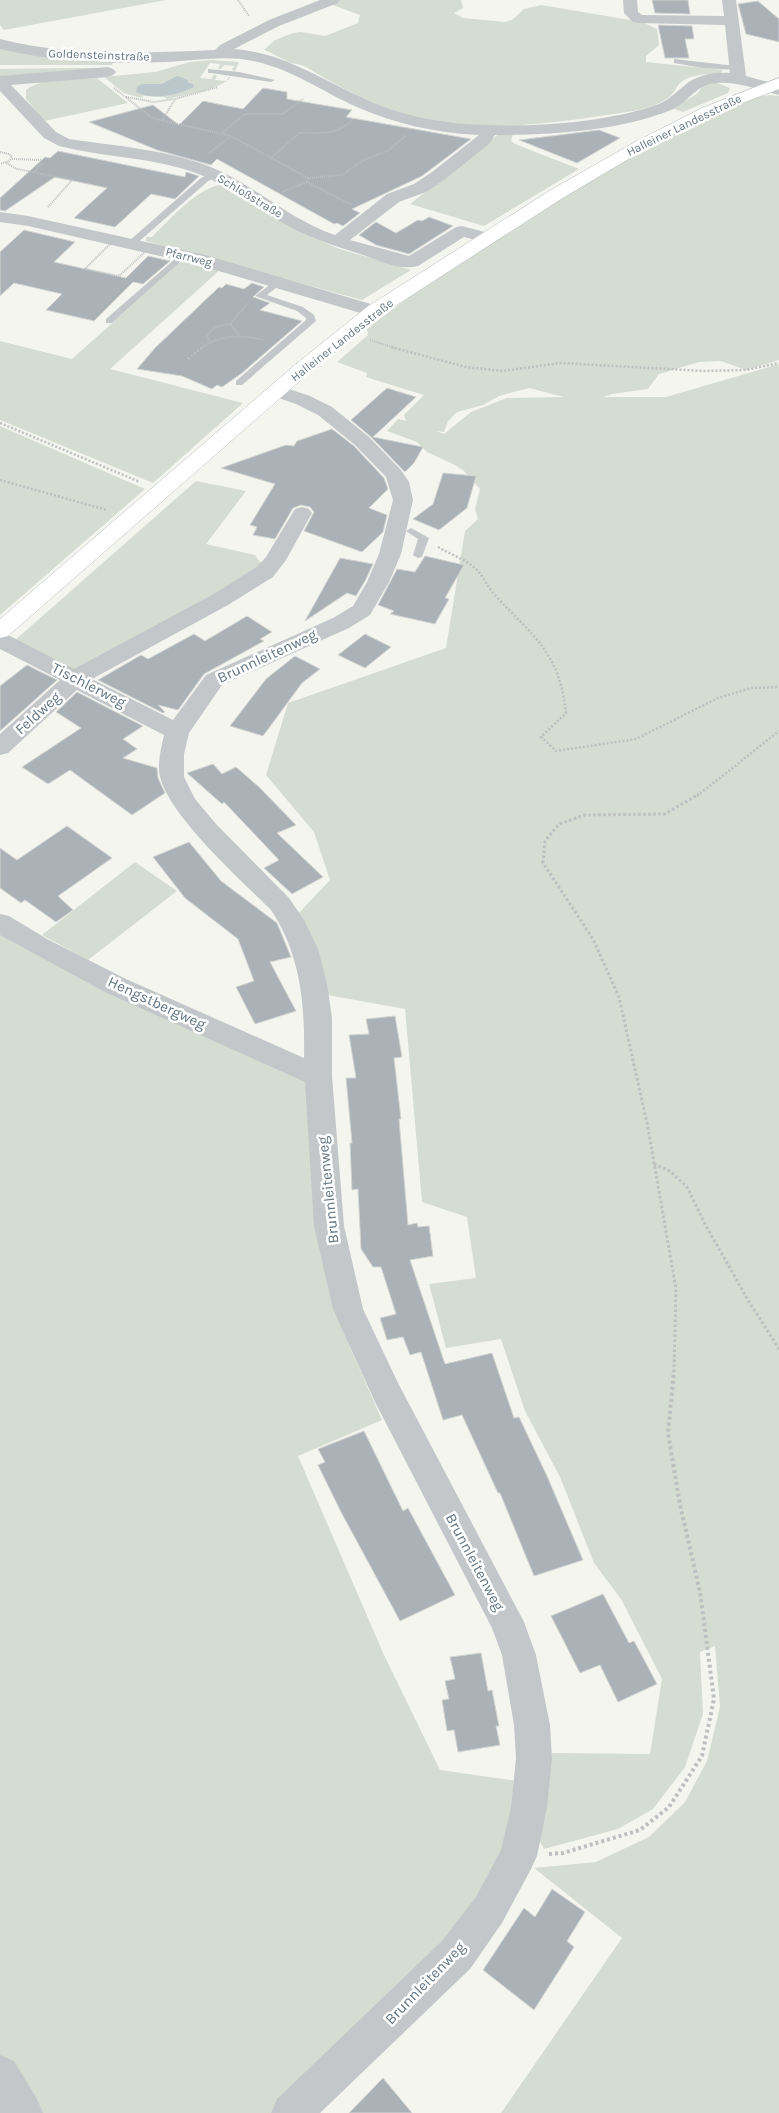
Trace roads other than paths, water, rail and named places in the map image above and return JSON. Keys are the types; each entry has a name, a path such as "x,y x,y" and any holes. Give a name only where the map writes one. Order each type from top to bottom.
{"main road":[{"name":"Halleiner Landesstraße","path":"0,631 277,391 374,311 555,195 658,136 708,111 775,87"}],"street":[{"path":"220,54 225,48 274,23 333,0"},
{"path":"630,0 631,13 638,18 732,21"},
{"path":"729,0 737,74"},
{"path":"244,67 257,32"},
{"name":"Goldensteinstraße","path":"0,44 76,56 170,57 220,54 244,67 294,70 325,85 366,110 414,125 489,130 544,127 621,117 675,102 685,95 689,88 707,79 737,74 775,87"},
{"name":"Goldensteinstraße","path":"0,81 144,69 170,57"},
{"name":"Goldensteinstraße","path":"0,67 100,66 122,71"},
{"path":"17,99 24,78"},
{"name":"Schloßstraße","path":"0,81 50,135 65,143 190,163 265,200 290,220 336,242 400,262 412,262 462,231 486,238"},
{"path":"303,99 312,91 325,85"},
{"path":"336,242 393,198 420,188 438,176 484,140 489,130"},
{"name":"Pfarrweg","path":"0,217 34,222 183,255 279,281 374,311"},
{"name":"Brunnleitenweg","path":"277,391 303,400 324,411 362,441 394,474 399,482 403,500 390,554 378,582 362,610 341,623 214,680 177,732 172,754 172,777 185,803 207,830 280,904 291,920 305,949 314,984 317,1010 318,1076 329,1226 348,1309 386,1392 507,1622 519,1655 532,1725 534,1758 530,1808 518,1856 489,1910 456,1955 291,2113"},
{"name":"Feldweg","path":"0,747 76,678 220,600 265,572 275,560 302,514"},
{"name":"Tischlerweg","path":"0,640 177,732"},
{"name":"Hengstbergweg","path":"0,923 80,967 154,1004 318,1076"},
{"path":"0,2075 23,2113"}],"lane":[{"path":"677,61 737,74"},
{"path":"211,71 244,67 271,80"},
{"path":"132,243 204,180 214,175"},
{"path":"108,321 183,255"},
{"path":"239,383 311,321 311,317 300,309 260,296 279,281"},
{"path":"411,531 424,538 418,555"}]}
